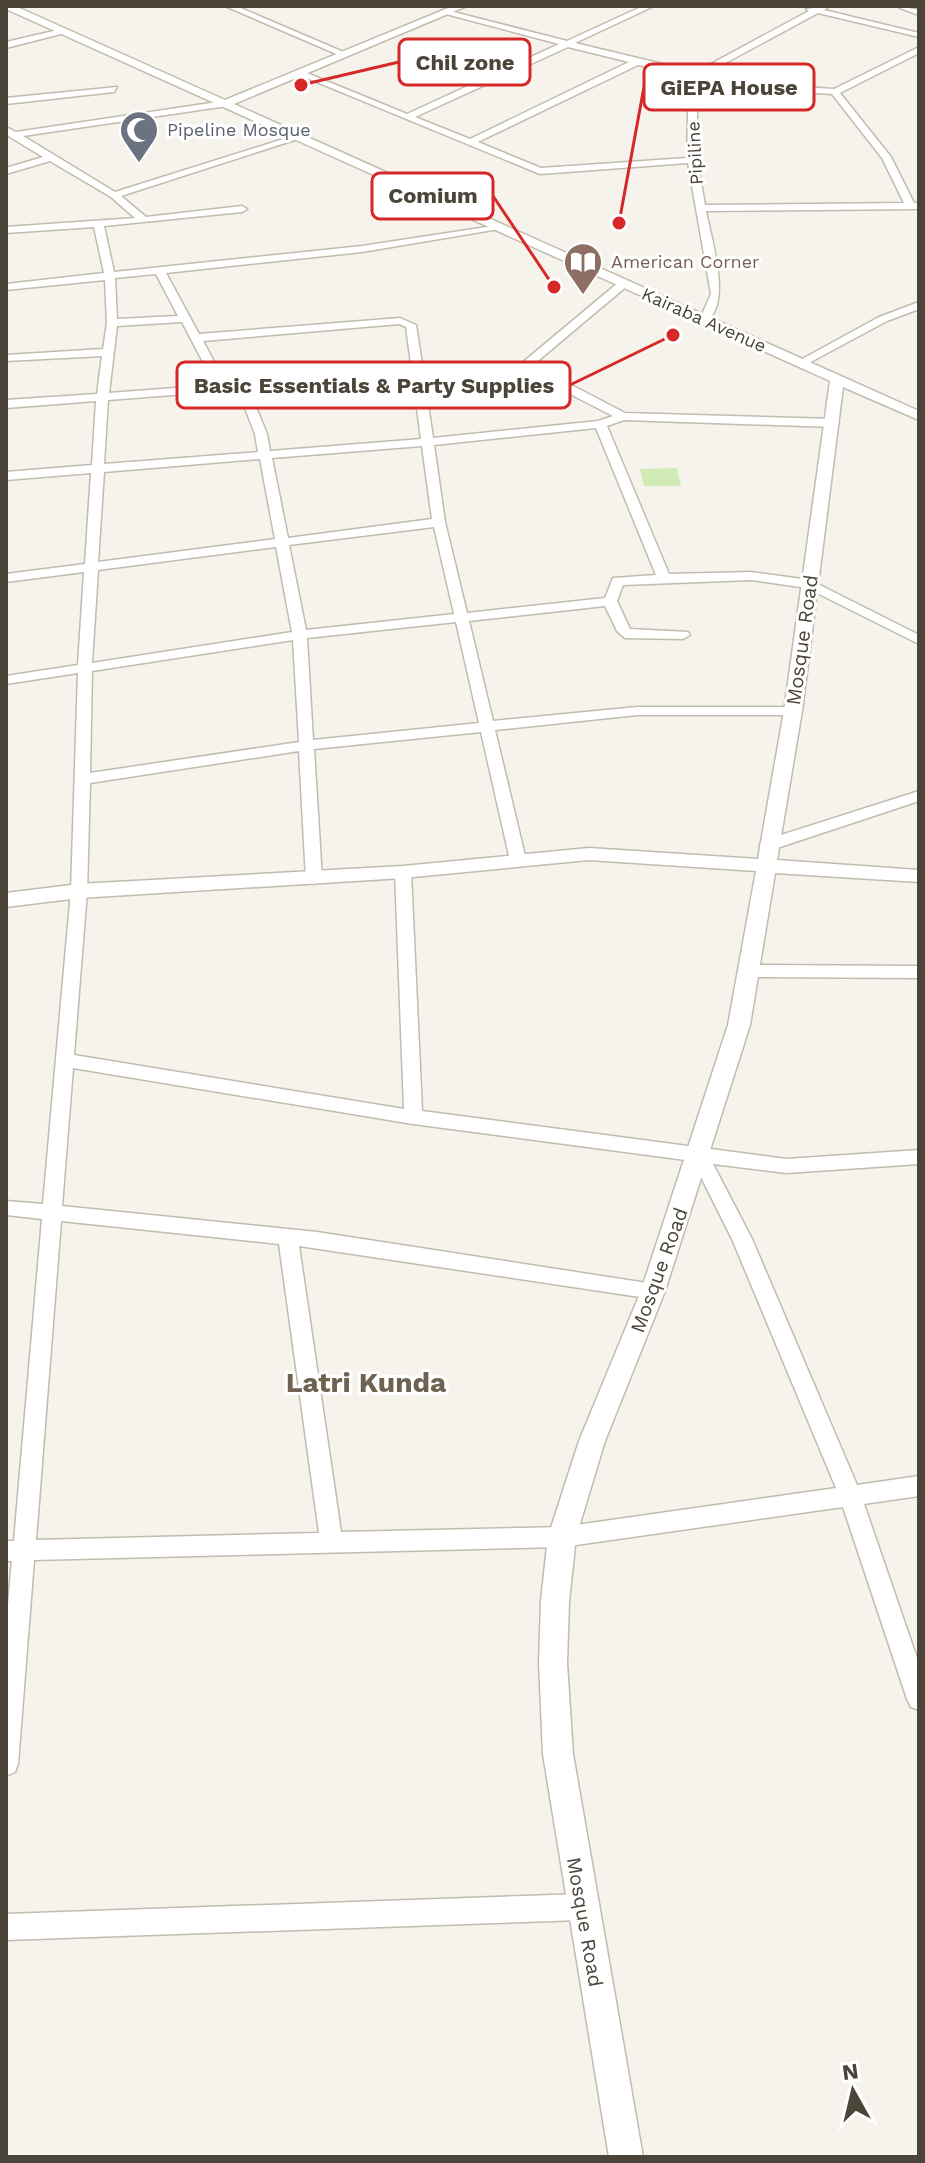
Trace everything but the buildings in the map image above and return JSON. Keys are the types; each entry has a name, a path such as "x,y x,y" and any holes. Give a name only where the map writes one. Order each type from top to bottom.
{"street":[{"name":"Kairaba Avenue","path":"7,6 919,416"},
{"path":"229,6 344,54"},
{"path":"247,13 267,6"},
{"path":"9,133 224,104 462,6"},
{"path":"408,117 650,6"},
{"path":"799,6 821,8 919,35"},
{"path":"903,6 919,13"},
{"path":"693,77 821,8"},
{"path":"449,12 693,77 790,91 835,92 919,50"},
{"path":"6,45 62,31"},
{"path":"469,143 636,62"},
{"path":"299,73 540,171 692,160"},
{"name":"Pipiline","path":"693,77 692,160 716,294 705,319"},
{"path":"6,101 114,89"},
{"path":"699,208 914,206 886,157 835,92"},
{"path":"9,133 114,195 144,220"},
{"path":"114,195 299,137"},
{"path":"6,171 52,157"},
{"path":"6,230 242,209"},
{"path":"6,1764 15,1550 53,1213 79,891 85,669 102,399 112,323 110,278 99,224"},
{"path":"6,287 362,249 500,228"},
{"path":"160,272 223,389"},
{"path":"525,366 623,284"},
{"path":"801,363 883,319 919,305"},
{"path":"112,323 185,319"},
{"path":"195,338 407,322 411,325 439,522 518,860"},
{"path":"6,358 108,352"},
{"path":"6,404 525,366 623,416"},
{"name":"Mosque Road","path":"626,2157 558,1754 553,1663 555,1601 562,1537 592,1441 653,1291 726,1073 749,971 766,856 793,711 837,380"},
{"path":"243,388 264,453 300,635 314,879"},
{"path":"6,476 427,439 511,435 600,424 623,416 833,423"},
{"path":"600,424 664,578"},
{"path":"6,578 282,545 439,522"},
{"path":"683,635 630,635 624,631 610,601 618,581 751,576 810,584 919,640"},
{"path":"6,680 300,635 610,601"},
{"path":"900,629 919,623"},
{"path":"84,779 307,745 637,711 793,711"},
{"path":"766,856 919,796"},
{"path":"6,900 79,891 403,872 589,854 766,856 919,876"},
{"path":"403,872 413,1117"},
{"path":"749,971 919,972"},
{"path":"65,1060 413,1117 786,1166 919,1157"},
{"path":"699,1154 742,1239 850,1495 919,1699"},
{"path":"6,1208 288,1237 653,1291"},
{"path":"288,1237 331,1543"},
{"path":"15,1550 562,1537 919,1486"},
{"path":"6,1927 582,1907"}],"green space":[{"path":"677,468 681,486 644,486 640,469"}],"place":[{"name":"Chil zone","path":"301,85"},
{"name":"Pipeline Mosque","path":"139,164"},
{"name":"GiEPA House","path":"619,223"},
{"name":"Comium","path":"554,287"},
{"name":"American Corner","path":"583,296"},
{"name":"Basic Essentials & Party Supplies","path":"673,335"}],"district":[{"name":"Latri Kunda","path":"366,1382"}]}
